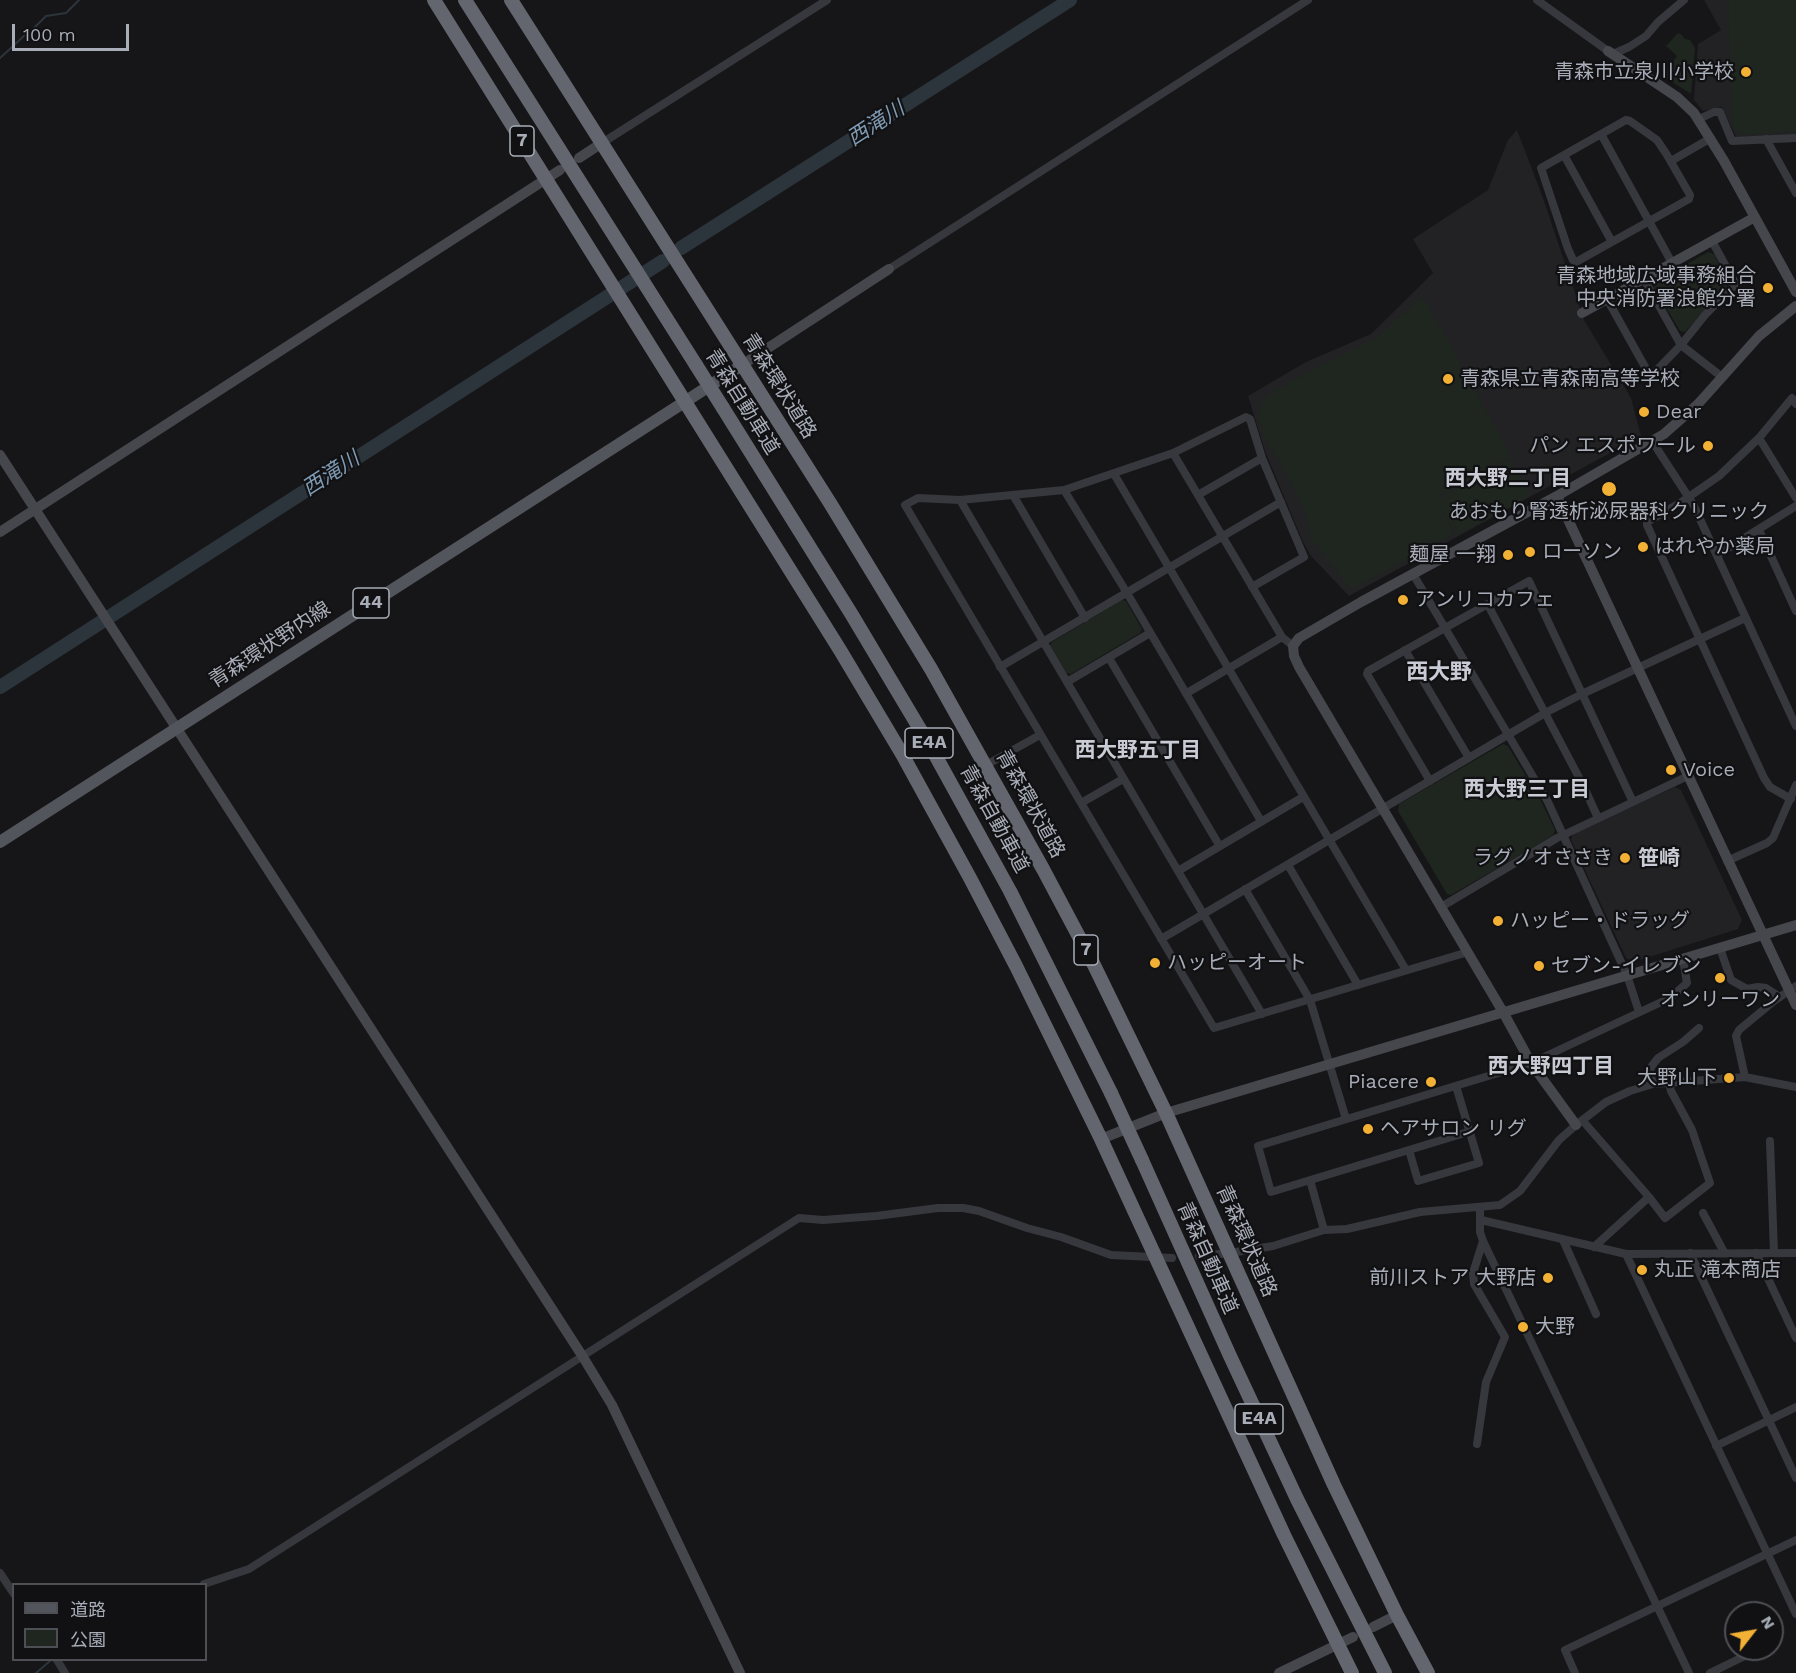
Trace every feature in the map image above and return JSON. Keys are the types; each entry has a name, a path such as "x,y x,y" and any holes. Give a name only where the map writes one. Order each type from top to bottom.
{"highway":[{"name":"7","path":"434,0 834,640 902,754 1016,966 1101,1138 1284,1535 1352,1673"},
{"name":"青森自動車道","path":"465,0 852,615 933,751 1010,891 1111,1093 1297,1499 1385,1673"},
{"name":"青森環状道路","path":"511,0 830,503 931,669 986,765 1094,965 1166,1113 1334,1485 1428,1673"}],"main road":[{"name":"青森環状野内線","path":"0,842 742,365"}],"street":[{"path":"579,158 827,0"},
{"path":"742,365 1308,0"},
{"path":"1537,0 1689,107 1711,138 1796,292"},
{"path":"1610,52 1638,42 1684,0"},
{"path":"1699,119 1714,112 1720,112 1732,141 1796,138"},
{"path":"1626,120 1630,121 1657,140 1690,195 1689,199 1576,262 1573,260 1540,170 1601,134 1626,120"},
{"path":"1601,134 1672,263"},
{"path":"1671,161 1711,138"},
{"path":"1766,139 1796,193"},
{"path":"1564,155 1612,242"},
{"path":"0,532 560,170"},
{"path":"1582,313 1755,217"},
{"path":"1607,299 1649,374 1652,375 1734,286 1735,283 1712,242"},
{"path":"1644,279 1681,345 1722,377"},
{"path":"1669,1083 1692,1130 1710,1183 1665,1218 1649,1197 1580,1123 1531,1063 1299,667 1293,646 1299,638 1652,441 1687,416 1759,336 1796,306"},
{"path":"1791,799 1767,783 1647,522 1719,476 1759,438 1792,398 1796,404"},
{"path":"1252,587 1304,557 1263,458 1250,419 1246,417 1173,453 1064,490 960,500 918,498 905,505 1214,1028 1468,952"},
{"path":"1759,438 1796,498"},
{"path":"1652,441 1689,497 1796,726"},
{"path":"1173,453 1282,637 1293,646"},
{"path":"0,455 583,1357 612,1405 740,1673"},
{"path":"1198,495 1263,458"},
{"path":"1114,474 1406,970"},
{"path":"1064,490 1127,592 1261,821"},
{"path":"1013,495 1085,618"},
{"path":"1557,496 1796,1005"},
{"path":"960,500 1262,1014"},
{"path":"1000,667 1281,501"},
{"path":"1717,555 1796,506"},
{"path":"1759,530 1796,611"},
{"path":"1413,574 1548,802 1628,975 1639,1012"},
{"path":"1430,781 1367,674 1368,671 1529,581 1633,802"},
{"path":"1488,605 1583,785 1598,818"},
{"path":"1161,939 1545,713 1745,618"},
{"path":"1067,682 1150,633"},
{"path":"1187,693 1282,637"},
{"path":"1405,650 1469,758"},
{"path":"1108,658 1219,846"},
{"path":"986,765 1040,735"},
{"path":"1441,906 1563,835 1688,776"},
{"path":"1081,803 1123,779"},
{"path":"1727,861 1770,840 1776,833 1796,786"},
{"path":"1178,871 1304,797"},
{"path":"1288,865 1358,985"},
{"path":"1245,890 1310,1000 1346,1119"},
{"path":"1101,1138 1166,1113 1796,925"},
{"path":"1720,948 1731,980 1747,989 1758,987 1788,991"},
{"path":"1468,1132 1271,1192 1258,1146 1531,1063 1670,998 1687,982 1683,959"},
{"path":"1745,1077 1736,1036 1738,1030 1788,991"},
{"path":"1653,1084 1651,1067 1658,1058 1683,1042 1699,1028"},
{"path":"1199,1256 1273,1246 1324,1230 1347,1229 1436,1210 1500,1205 1520,1191 1559,1140 1606,1102 1653,1084 1745,1077 1796,1087"},
{"path":"1409,1150 1418,1181 1479,1163 1456,1086"},
{"path":"1770,1141 1774,1253"},
{"path":"1310,1180 1324,1230"},
{"path":"1594,1247 1649,1197"},
{"path":"1480,1207 1480,1232 1483,1241 1689,1673"},
{"path":"207,1583 249,1569 798,1218 823,1220 938,1208 963,1208 979,1211 1103,1252 1172,1258"},
{"path":"1704,1213 1724,1252"},
{"path":"1481,1220 1626,1254 1796,1253"},
{"path":"1563,1240 1596,1314"},
{"path":"1477,1444 1486,1382 1505,1337 1474,1284 1473,1274 1483,1241"},
{"path":"1690,1253 1796,1478"},
{"path":"1756,1253 1796,1338"},
{"path":"1626,1254 1796,1614"},
{"path":"1716,1446 1796,1407"},
{"path":"1575,1673 1565,1650 1796,1540"},
{"path":"0,1573 12,1591"},
{"path":"1373,1627 1397,1615"},
{"path":"1279,1673 1353,1637"},
{"path":"1710,1673 1734,1661"}],"shaded area":[{"name":"青森市立泉川小学校","path":"1704,0 1796,0 1796,135 1736,137 1722,107 1703,111 1694,100 1698,44 1721,30"},
{"name":"青森県立青森南高等学校","path":"1517,130 1543,198 1584,320 1631,398 1641,436 1349,596 1311,556 1303,542 1265,451 1248,396 1306,362 1371,334 1433,273 1413,239 1488,190 1508,140"},
{"path":"1675,787 1681,790 1742,920 1738,929 1633,962 1626,958 1571,840 1573,834"}],"green space":[{"name":"青森市立泉川小学校","path":"1730,0 1796,0 1796,131 1742,135 1733,128 1728,2"},
{"path":"1680,33 1685,39 1690,40 1695,48 1691,94 1663,76 1677,56 1666,46"},
{"path":"1708,252 1714,254 1728,280 1727,286 1685,332 1680,331 1654,287 1656,282"},
{"path":"1423,296 1511,456 1436,499 1510,459 1532,495 1457,535 1439,504 1454,534 1352,589 1311,539 1305,510 1263,433 1258,416 1260,405 1273,392 1319,366 1375,339"},
{"path":"1122,600 1126,601 1142,629 1140,633 1071,674 1066,673 1050,646 1052,642"},
{"path":"1503,744 1508,746 1542,803 1555,830 1553,835 1522,854 1451,895 1447,894 1398,811 1399,804"}],"waterway":[{"path":"33,29 46,16 66,13 79,0"},
{"name":"西滝川","path":"681,248 1070,0"},
{"path":"0,58 25,35"},
{"name":"西滝川","path":"0,687 663,261"},
{"path":"36,1673 50,1661"}],"place":[{"name":"青森市立泉川小学校","path":"1746,72"},
{"name":"青森地域広域事務組合 中央消防署浪館分署","path":"1768,288"},
{"name":"青森県立青森南高等学校","path":"1448,379"},
{"name":"Dear","path":"1644,412"},
{"name":"パン エスポワール","path":"1708,446"},
{"name":"あおもり腎透析泌尿器科クリニック","path":"1609,489"},
{"name":"はれやか薬局","path":"1643,547"},
{"name":"ローソン","path":"1530,552"},
{"name":"麺屋 一翔","path":"1508,555"},
{"name":"アンリコカフェ","path":"1403,600"},
{"name":"Voice","path":"1671,770"},
{"name":"ラグノオささき","path":"1625,858"},
{"name":"ハッピー・ドラッグ","path":"1498,921"},
{"name":"ハッピーオート","path":"1155,963"},
{"name":"セブン-イレブン","path":"1539,966"},
{"name":"オンリーワン","path":"1720,978"},
{"name":"大野山下","path":"1729,1078"},
{"name":"Piacere","path":"1431,1082"},
{"name":"ヘアサロン リグ","path":"1368,1129"},
{"name":"丸正 滝本商店","path":"1642,1270"},
{"name":"前川ストア 大野店","path":"1548,1278"},
{"name":"大野","path":"1523,1327"}],"district":[{"name":"西大野二丁目","path":"1508,479"},
{"name":"西大野","path":"1439,673"},
{"name":"西大野五丁目","path":"1138,751"},
{"name":"西大野三丁目","path":"1527,790"},
{"name":"笹崎","path":"1659,859"},
{"name":"西大野四丁目","path":"1551,1067"}]}
